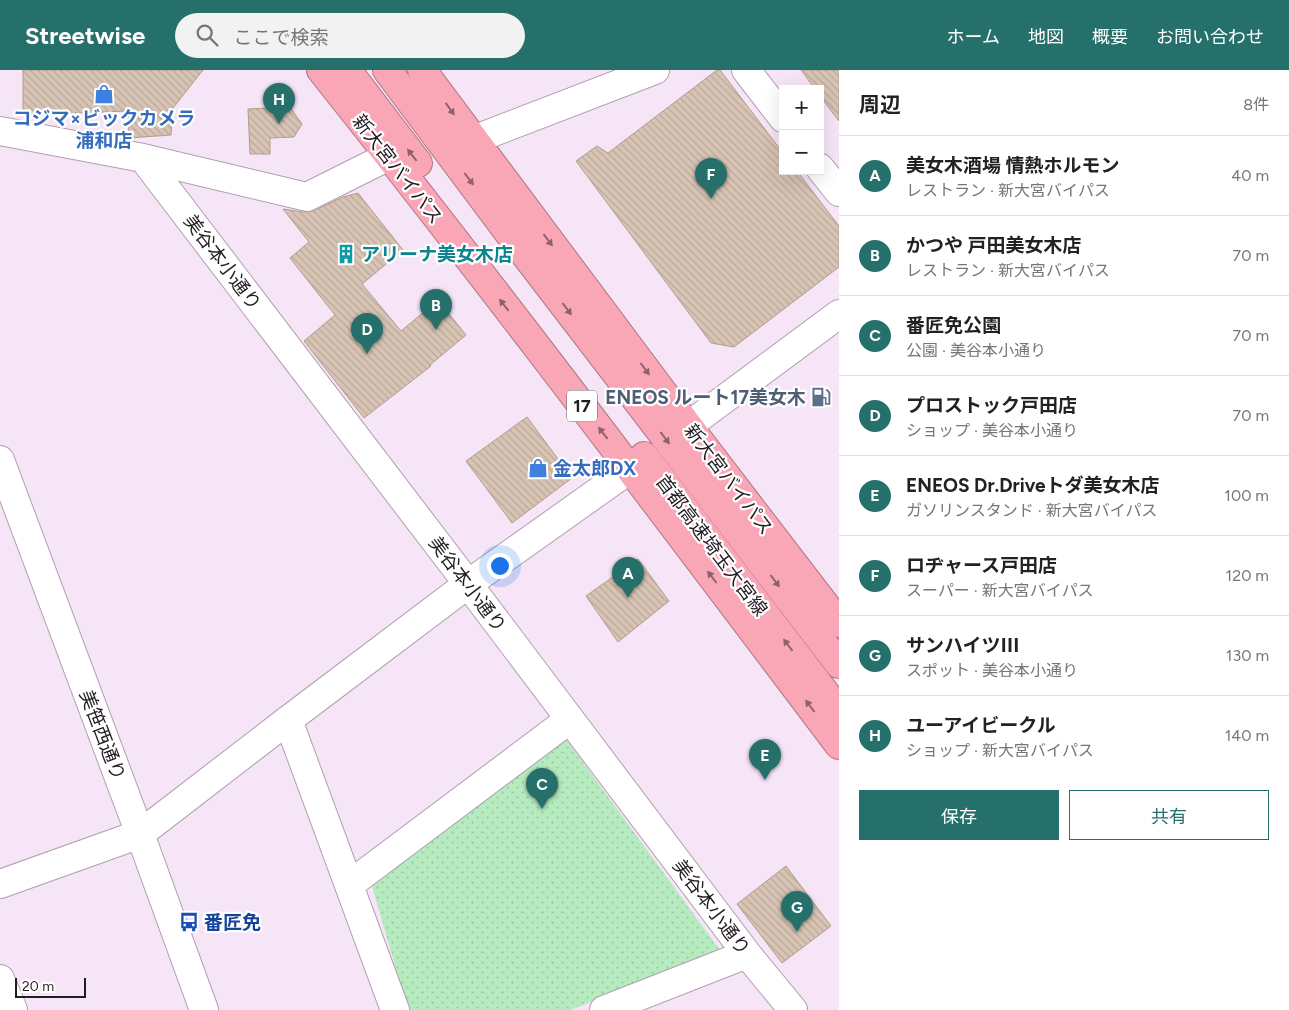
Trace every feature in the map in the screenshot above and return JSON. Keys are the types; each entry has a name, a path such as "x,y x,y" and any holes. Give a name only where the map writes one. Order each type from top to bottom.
{"highway":[{"name":"新大宮バイパス","path":"321,70 630,469 839,745"},
{"name":"首都高速埼玉大宮線","path":"347,70 839,711"},
{"name":"首都高速埼玉大宮線","path":"387,70 523,252 839,664"},
{"name":"新大宮バイパス","path":"422,70 688,426 839,623"}],"street":[{"path":"473,140 656,70"},
{"path":"746,70 779,113"},
{"path":"0,131 144,158 307,197 389,156"},
{"name":"美谷本小通り","path":"144,158 747,954 793,1010"},
{"path":"824,173 839,192"},
{"path":"688,426 839,314"},
{"name":"美笹西通り","path":"0,460 204,1010"},
{"path":"0,884 140,834 468,584 630,469"},
{"path":"349,885 570,719"},
{"path":"288,720 395,1010"},
{"path":"604,1010 747,954"},
{"path":"0,979 13,1010"}],"green space":[{"path":"563,735 722,953 570,1010 408,1010 371,883"}],"building":[{"name":"コジマ×ビックカメラ 浦和店","path":"23,70 203,70 173,108 171,135 129,138 128,111 23,115"},
{"path":"717,70 720,70 779,148 779,175 800,175 839,226 839,267 734,347 711,343 576,161 597,146 608,153"},
{"path":"801,70 839,70 839,121 824,101 824,85 812,85"},
{"path":"290,107 302,124 294,137 270,138 270,154 250,154 248,109"},
{"path":"358,193 403,250 362,284 401,331 438,300 466,335 431,366 364,418 304,341 335,315 290,258 309,242 283,209 303,212 313,211 343,197"},
{"path":"527,417 572,478 512,523 466,461"},
{"path":"638,559 669,601 618,642 586,596"},
{"path":"786,866 831,926 782,963 737,904"}],"place":[{"name":"コジマ×ビックカメラ 浦和店","path":"104,94"},
{"name":"ユーアイビークル","path":"279,124"},
{"name":"ロヂャース戸田店","path":"711,199"},
{"name":"アリーナ美女木店","path":"346,254"},
{"name":"かつや 戸田美女木店","path":"436,330"},
{"name":"プロストック戸田店","path":"367,354"},
{"name":"ENEOS ルート17美女木","path":"821,397"},
{"name":"金太郎DX","path":"538,468"},
{"name":"美女木酒場 情熱ホルモン","path":"628,598"},
{"name":"ENEOS Dr.Driveトダ美女木店","path":"765,780"},
{"name":"番匠免公園","path":"542,809"},
{"name":"番匠免","path":"189,922"},
{"name":"サンハイツⅢ","path":"797,932"}]}
